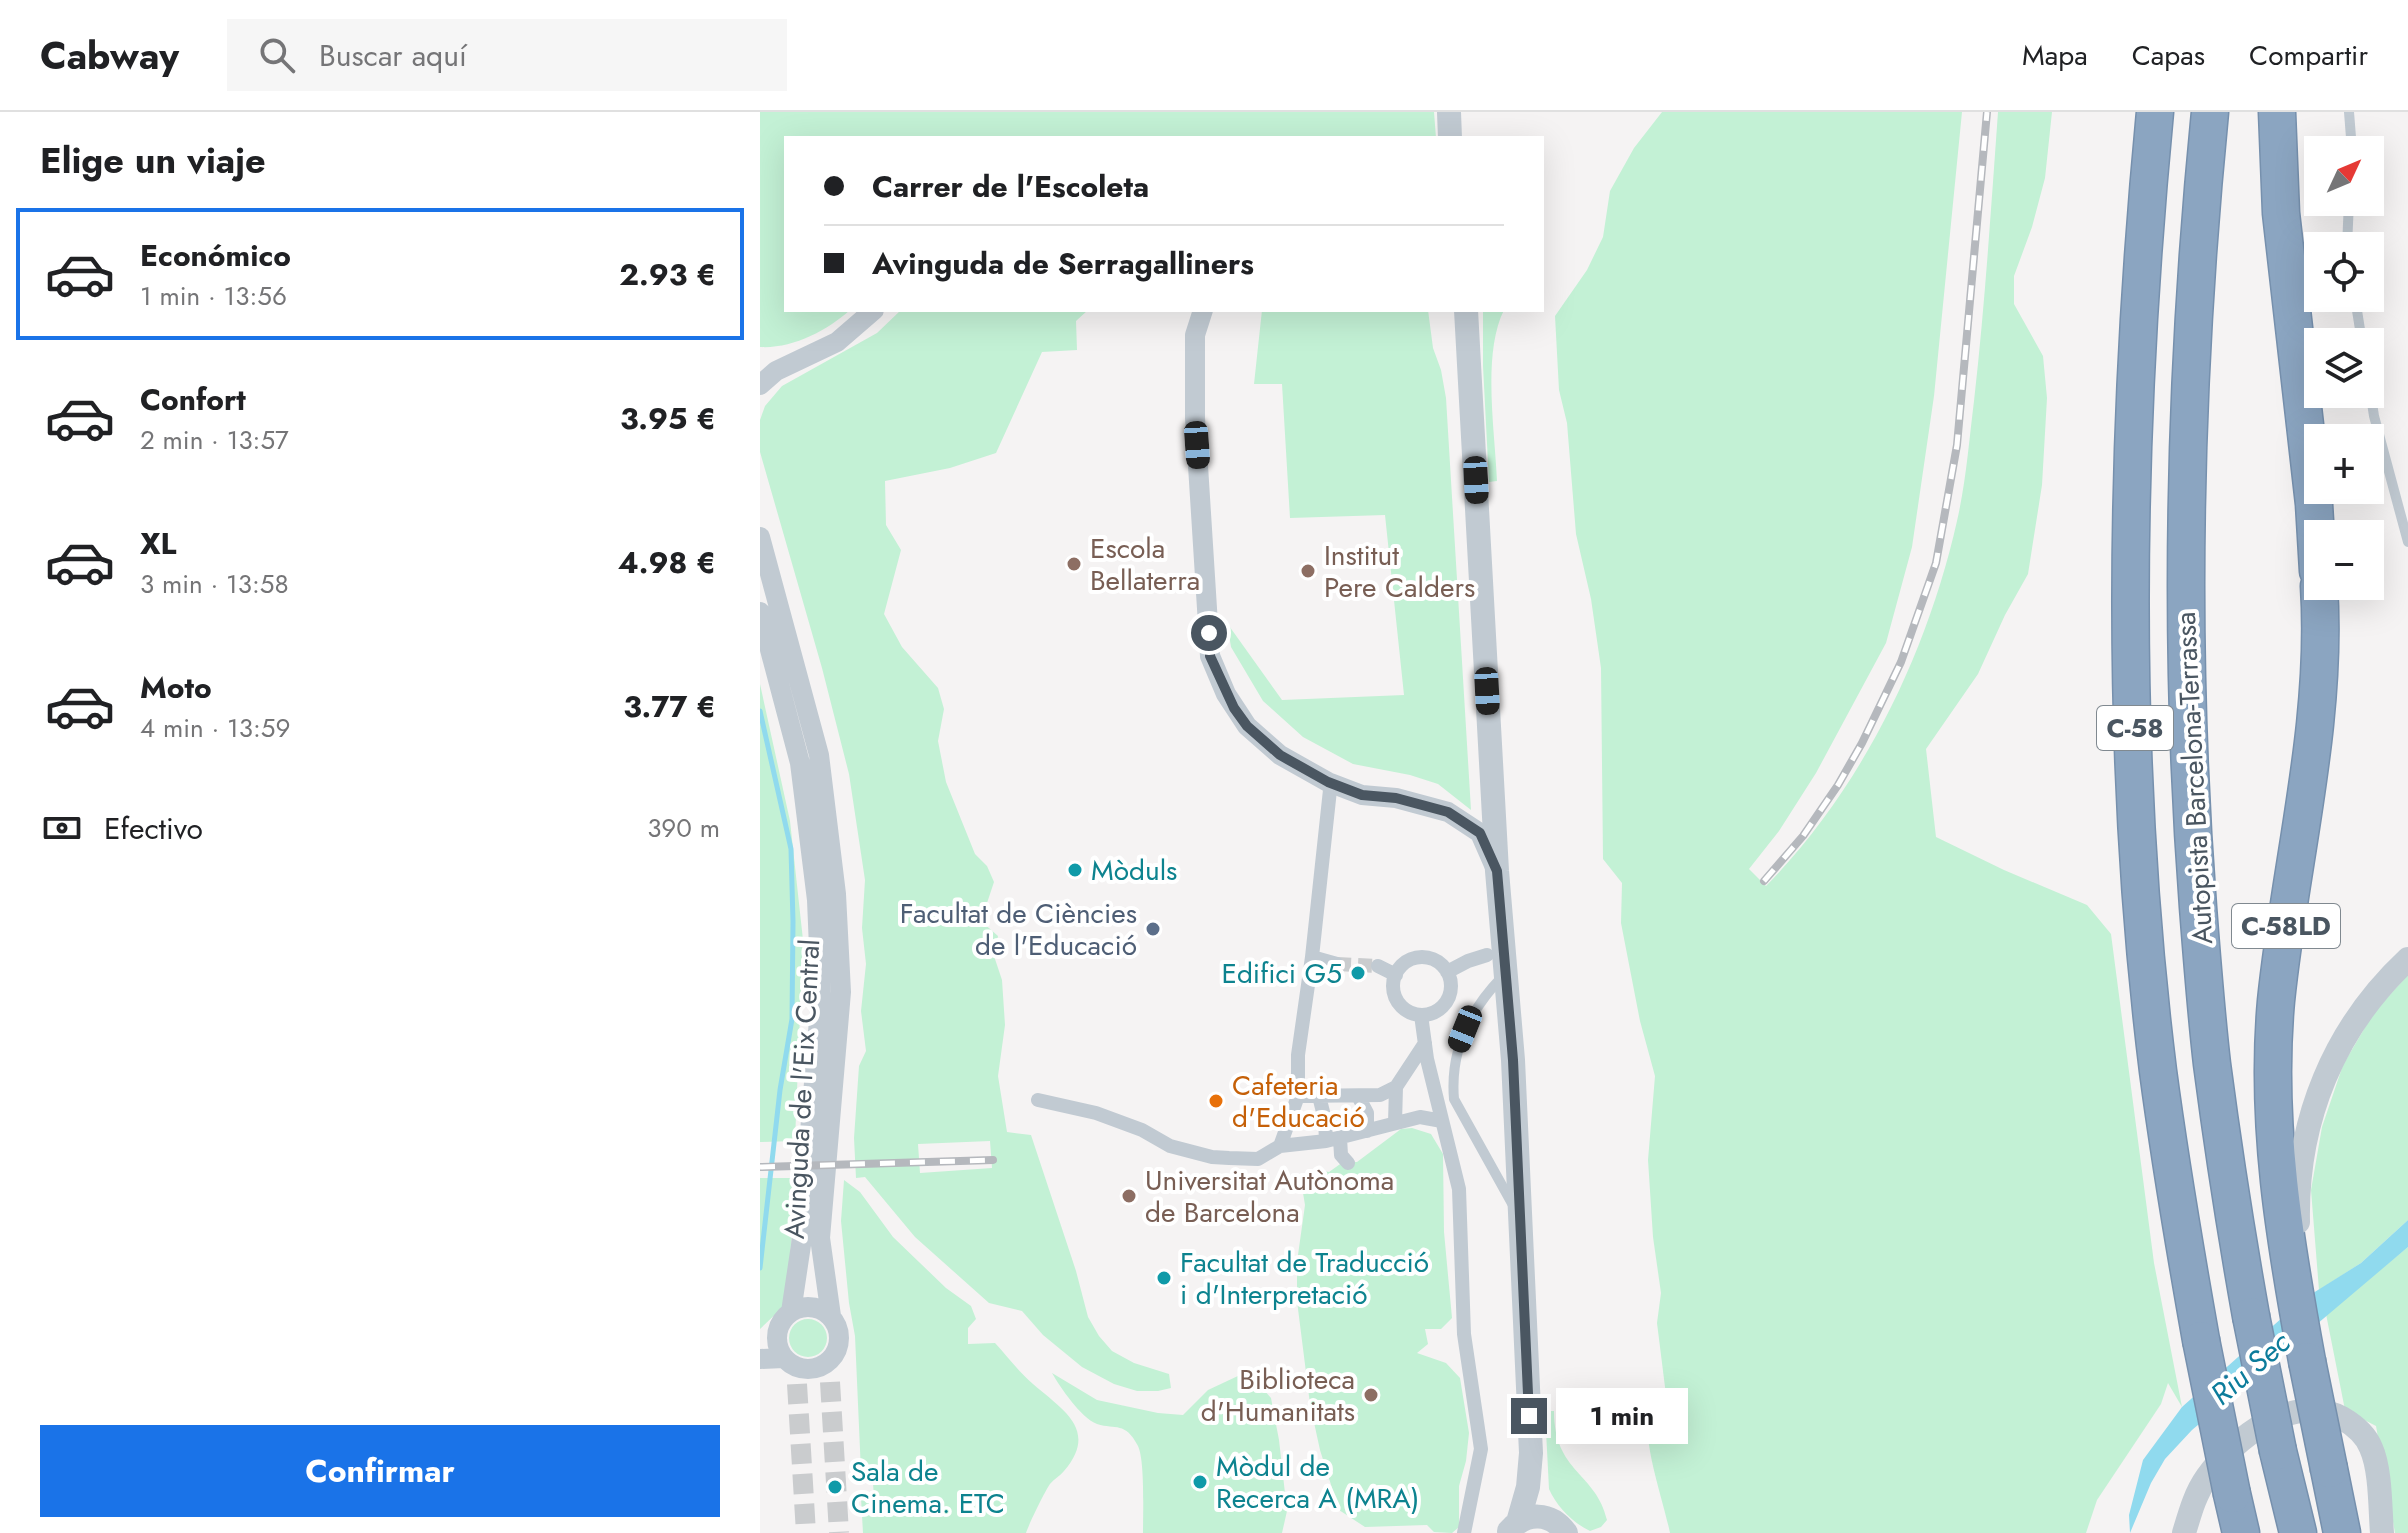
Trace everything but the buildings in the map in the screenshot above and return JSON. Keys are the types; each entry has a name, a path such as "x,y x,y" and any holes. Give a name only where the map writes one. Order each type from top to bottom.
{"highway":[{"name":"Autopista Barcelona-Terrassa","path":"2155,112 2145,213 2133,453 2131,613 2138,826 2158,1070 2177,1206 2241,1533"},
{"name":"Autopista Barcelona-Terrassa","path":"2210,112 2200,213 2189,447 2185,607 2191,813 2212,1062 2230,1196 2278,1451 2298,1533"},
{"path":"2277,112 2281,213 2315,520"},
{"name":"C-58LD","path":"2295,1261 2277,1181 2273,1064 2283,941 2317,698 2319,600"},
{"path":"2295,1261 2307,1361 2342,1533"}],"street":[{"path":"760,385 768,371 806,359 837,342 872,312"},
{"path":"1202,312 1195,335 1195,418 1210,656 1226,694 1247,726 1280,755 1328,782 1362,795 1396,798 1448,812 1480,833 1497,871"},
{"path":"1466,312 1497,871 1521,1215 1531,1453 1528,1487 1513,1528"},
{"name":"Avinguda de l'Eix Central","path":"760,537 819,755 836,894 841,992 820,1238 831,1316"},
{"name":"Avinguda de l'Eix Central","path":"760,612 800,763 817,900 821,995 801,1245 791,1312"},
{"path":"1280,1146 1298,1096 1298,1055 1330,790"},
{"path":"1447,972 1487,955"},
{"path":"1312,957 1337,964"},
{"path":"2295,1261 2301,1167 2312,1111 2324,1078 2355,1019 2376,991 2408,959"},
{"path":"1434,960 1447,972 1451,989 1449,998 1438,1011 1421,1015 1412,1013 1398,1002 1394,993 1396,975 1408,961 1434,960"},
{"path":"1378,966 1396,975"},
{"path":"1421,1015 1459,1189 1464,1334 1481,1449 1464,1533"},
{"path":"1298,1096 1380,1095 1396,1087 1425,1043"},
{"path":"1395,1123 1396,1087"},
{"path":"1319,1096 1333,1140 1348,1163"},
{"path":"1358,1096 1367,1113 1367,1131"},
{"path":"1038,1100 1096,1113 1142,1130 1170,1146 1212,1157 1258,1159 1280,1146 1333,1140 1420,1117 1442,1121"},
{"path":"760,1359 787,1360 811,1369 830,1360 838,1348 840,1336 831,1316 812,1307 791,1312 783,1320 777,1335 778,1347 787,1360 797,1384"},
{"path":"760,1349 777,1335"},
{"path":"830,1360 830,1382"},
{"path":"2184,1533 2198,1492 2221,1460 2265,1424 2280,1416 2310,1410 2325,1411 2352,1424 2367,1441 2374,1457 2382,1533"},
{"path":"1531,1453 1557,1526"},
{"path":"1513,1528 1533,1517 1557,1526"}],"lane":[{"path":"2349,112 2351,136"},
{"path":"2373,408 2408,542"},
{"path":"1442,1121 1454,1099 1456,1053 1465,1029 1476,1006 1506,973"},
{"path":"1454,1099 1508,1199 1521,1215"}],"green space":[{"path":"760,112 1434,112 1436,136 784,136 784,312 847,312 831,325 796,342 760,347"},
{"path":"1662,112 1962,112 1934,396 1912,547 1886,643 1816,773 1779,831 1749,869 1766,886 1801,848 1861,763 1909,669 1928,620 1957,521 1965,476 1981,329 1998,112 2052,112 2045,178 2014,276 2014,304 2043,356 2047,398 2042,485 2028,574 1978,674 1926,749 1936,837 2087,905 2111,934 2154,1263 2182,1407 2168,1383 2161,1404 2097,1500 2086,1533 1670,1533 1647,1430 1650,1399 1666,1395 1657,1323 1661,1293 1653,1237 1648,1160 1655,1076 1640,1021 1621,923 1622,883 1603,859 1601,668 1591,599 1576,534 1567,423 1559,390 1555,316 1587,270 1603,237 1610,191 1634,148"},
{"path":"899,312 1086,312 1076,321 1077,350 1042,352 996,453 950,468 885,481 886,525 901,550 884,614 902,647 938,688 944,709 938,741 946,782 975,854 987,866 994,882 981,921 998,936 994,956 1002,980 1005,1025 998,1076 1007,1132 1031,1135 1088,1317 1099,1336 1112,1351 1134,1363 1169,1374 1171,1388 1137,1391 1114,1384 1082,1367 1043,1335 1022,1311 989,1303 915,1237 865,1177 856,1178 854,1138 859,1066 866,1051 861,1011 866,964 862,928 865,880 849,774 760,452 760,420 765,406 782,386 877,333","holes":["990,1141 992,1168 920,1173 918,1144"]},
{"path":"1262,312 1428,312 1433,348 1446,398 1471,810 1438,784 1353,764 1303,737 1263,701 1231,647 1227,623 1282,700 1404,695 1385,515 1290,518 1282,384 1254,384"},
{"path":"1483,312 1503,312 1493,348 1492,370 1497,481 1489,482"},
{"path":"760,684 790,821 803,940 795,1141 760,1142"},
{"path":"2408,975 2408,1220 2361,1263 2319,1290 2311,1190 2322,1127 2343,1065 2374,1012"},
{"path":"1412,1128 1431,1134 1443,1154 1444,1232 1452,1318 1441,1329 1425,1329 1428,1344 1417,1353 1446,1363 1460,1378 1469,1433 1459,1486 1459,1527 1452,1533 1434,1532 1427,1525 1365,1527 1339,1510 1320,1450 1310,1404 1297,1301 1297,1262 1305,1205 1302,1187 1319,1170 1329,1172 1343,1162 1357,1162 1401,1129"},
{"path":"760,1178 795,1178 789,1277 782,1308 760,1329"},
{"path":"844,1180 860,1192 893,1237 946,1288 971,1306 976,1319 968,1328 968,1344 995,1343 1073,1422 1078,1444 1074,1457 1048,1487 1026,1533 863,1533 861,1498 874,1496 872,1472 861,1472 855,1336 841,1221"},
{"path":"2408,1247 2408,1533 2395,1533 2376,1426 2345,1410 2326,1314"},
{"path":"808,1319 821,1325 827,1338 821,1351 808,1357 795,1351 789,1338 795,1325"},
{"path":"1052,1373 1097,1400 1183,1415 1208,1390 1240,1375 1257,1382 1271,1398 1279,1440 1287,1511 1282,1533 1143,1533 1143,1475 1138,1446 1124,1430 1091,1421 1078,1409"},
{"path":"1545,1411 1554,1411 1561,1447 1602,1504 1607,1520 1601,1527 1590,1531 1578,1524 1552,1496 1549,1489"}],"water":[{"name":"Riu Sec","path":"2408,1220 2408,1247 2192,1430 2165,1459 2130,1533 2129,1515 2143,1460 2182,1407 2302,1300 2361,1263"}],"waterway":[{"path":"760,711 791,849 793,922 792,1019 780,1090 760,1268"}],"tunnel":[{"path":"1337,964 1378,966"},
{"path":"830,1382 839,1533"},
{"path":"797,1384 806,1533"}],"railway":[{"path":"1764,881 1803,836 1862,743 1901,662 1936,563 1957,445 1987,112"},
{"path":"760,1167 993,1160"}],"place":[{"name":"Escola Bellaterra","path":"1074,564"},
{"name":"Institut Pere Calders","path":"1308,571"},
{"name":"Mòduls","path":"1075,870"},
{"name":"Facultat de Ciències de l'Educació","path":"1153,929"},
{"name":"Edifici G5","path":"1358,973"},
{"name":"Cafeteria d'Educació","path":"1216,1101"},
{"name":"Universitat Autònoma de Barcelona","path":"1129,1196"},
{"name":"Facultat de Traducció i d'Interpretació","path":"1164,1278"},
{"name":"Biblioteca d'Humanitats","path":"1371,1395"},
{"name":"Mòdul de Recerca A (MRA)","path":"1200,1482"},
{"name":"Sala de Cinema. ETC","path":"835,1487"}],"route":[{"path":"1209,633 1210,656 1234,708 1247,726 1280,755 1328,782 1362,795 1396,798 1448,812 1480,833 1497,871 1513,1060 1529,1416"}]}
